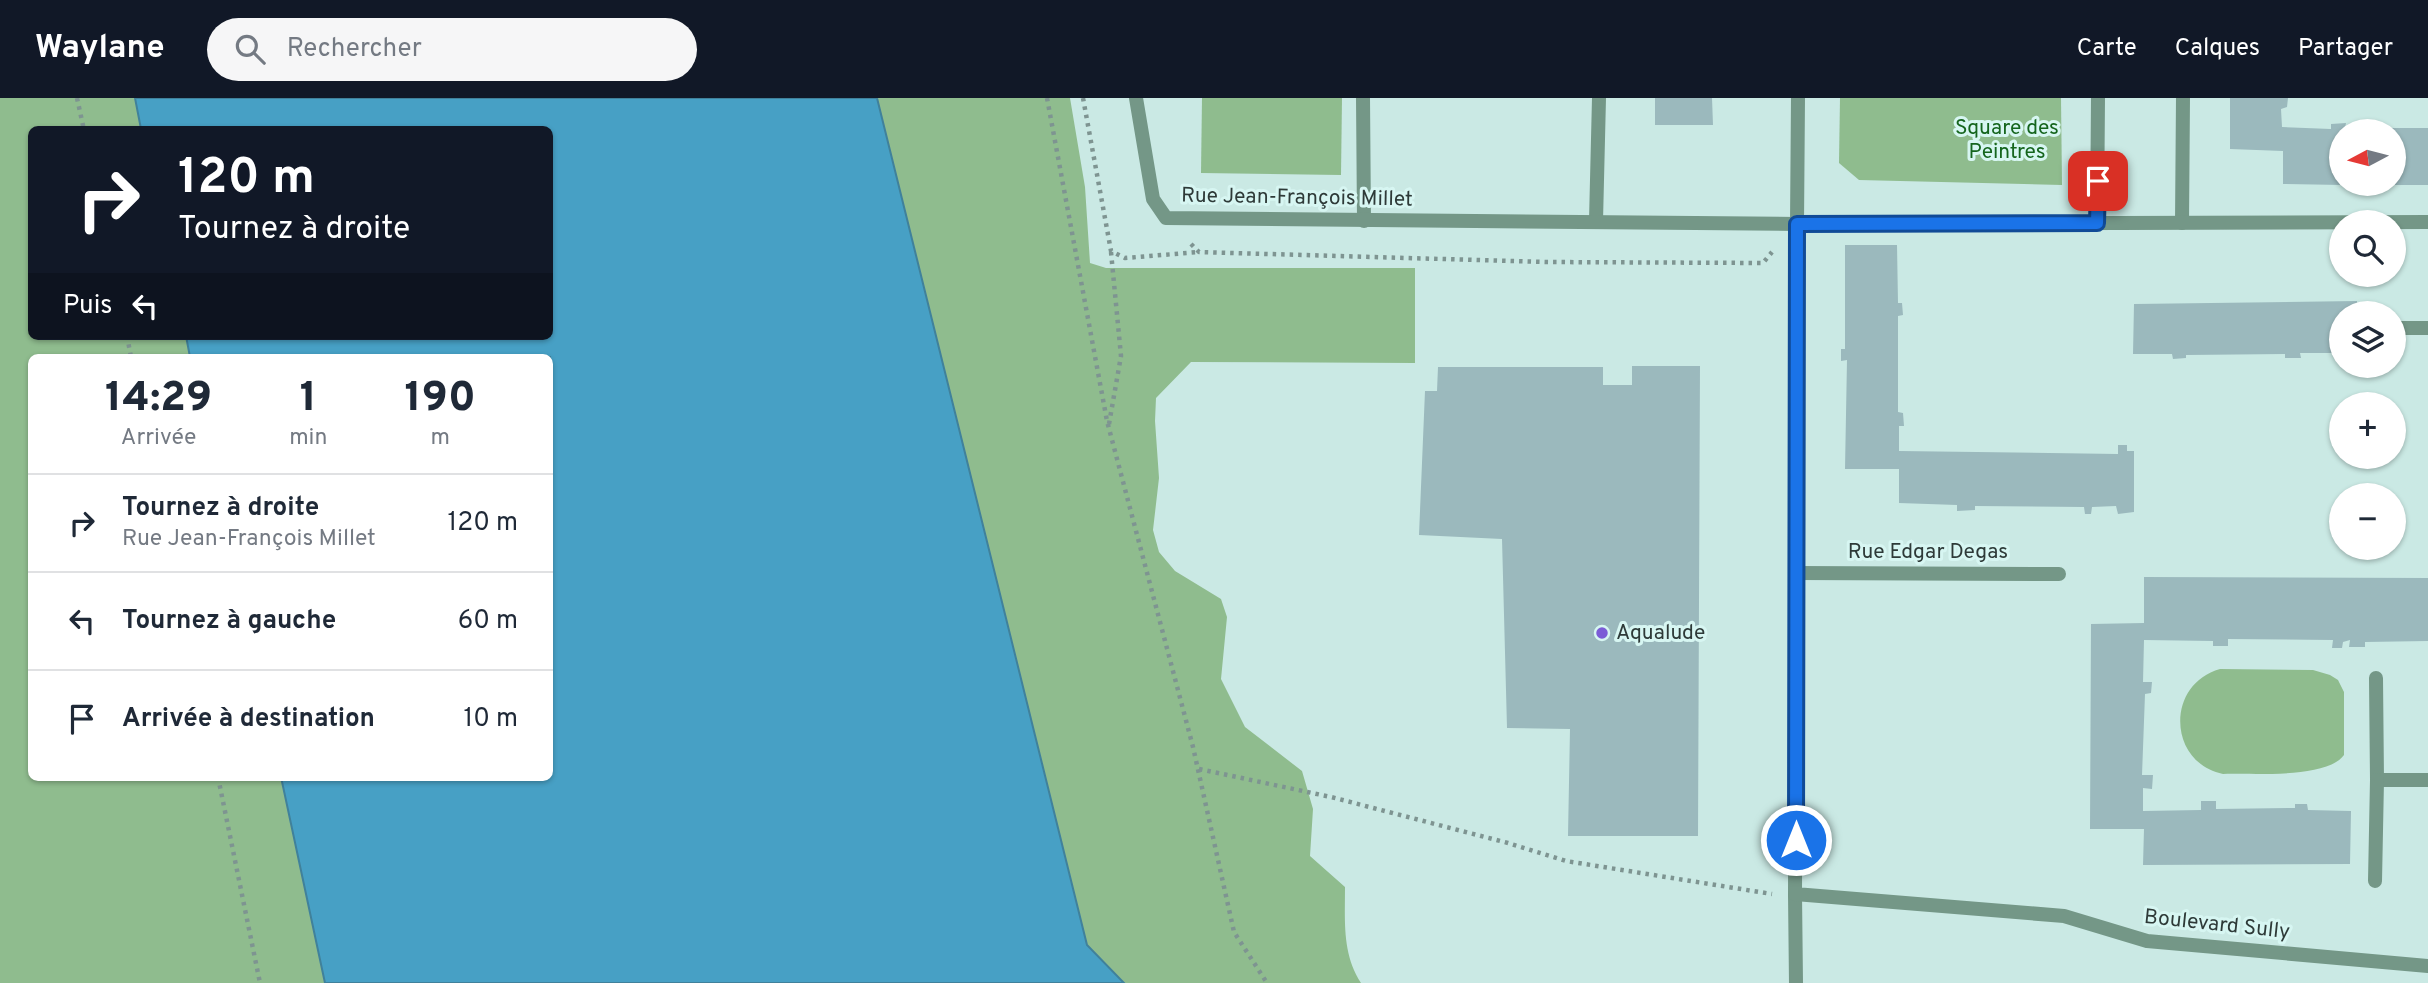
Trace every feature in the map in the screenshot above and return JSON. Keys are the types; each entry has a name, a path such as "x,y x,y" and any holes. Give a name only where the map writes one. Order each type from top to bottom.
{"street":[{"path":"1136,98 1153,199 1166,218"},
{"path":"1363,98 1364,221"},
{"path":"1596,221 1599,98"},
{"path":"1796,983 1798,98"},
{"path":"2097,223 2098,98"},
{"path":"2182,223 2183,98"},
{"name":"Rue Jean-François Millet","path":"1166,218 1797,224 2428,222"},
{"path":"2406,328 2428,328"},
{"name":"Rue Edgar Degas","path":"1796,573 2059,573"},
{"path":"2375,881 2376,678"},
{"path":"2377,780 2428,780"},
{"name":"Boulevard Sully","path":"1795,894 2064,916 2147,941 2428,966"}],"path":[{"path":"77,98 82,126"},
{"path":"1047,98 1109,427 1199,769 1234,932 1267,983"},
{"path":"1083,98 1111,251 1121,356 1109,427"},
{"name":"Rue Jean-François Millet","path":"1166,218 1199,252"},
{"path":"1111,251 1125,258 1199,252 1546,262 1763,263 1797,224"},
{"path":"1199,769 1343,800 1566,861 1771,894 1795,894"},
{"path":"219,781 260,983"}],"green space":[{"path":"0,98 135,98 140,126 28,126 28,340 187,340 189,354 28,354 28,781 282,781 325,983 0,983"},
{"path":"877,98 1070,98 1085,187 1090,263 1106,268 1415,268 1415,363 1191,362 1156,398 1159,478 1153,530 1159,552 1175,571 1221,599 1227,617 1221,679 1245,727 1302,771 1313,809 1310,856 1345,887 1345,925 1350,961 1361,983 1124,983 1087,945"},
{"path":"1202,98 1342,98 1341,175 1201,173"},
{"name":"Square des Peintres","path":"1840,98 2061,98 2062,185 1859,180 1839,163"},
{"path":"2220,669 2313,670 2338,680 2344,692 2344,755 2335,763 2322,768 2288,773 2223,774 2205,767 2191,755 2183,739 2180,723 2182,706 2190,690 2202,677"}],"water":[{"path":"135,98 877,98 1087,945 1124,983 325,983 282,781 553,781 553,354 189,354 187,340 553,340 553,126 140,126"}],"building":[{"path":"1655,98 1712,98 1713,125 1655,125"},
{"path":"2230,98 2288,98 2287,107 2281,109 2282,127 2329,129 2329,185 2283,184 2283,151 2230,149"},
{"path":"2406,128 2428,128 2428,185 2406,185"},
{"path":"1845,245 1897,245 1898,303 1902,303 1903,315 1898,316 1898,412 1903,413 1904,426 1899,426 1899,451 2118,454 2118,445 2127,445 2127,451 2134,451 2134,512 2118,514 2116,506 2092,507 2091,514 2085,514 2084,507 1975,506 1975,510 1957,511 1957,505 1899,503 1899,469 1845,469 1847,360 1841,361 1841,349 1845,349"},
{"path":"2329,301 2329,353 2300,353 2301,358 2285,358 2285,354 2186,355 2186,358 2173,359 2172,354 2133,354 2134,304"},
{"name":"Aqualude","path":"1632,366 1700,366 1698,836 1568,836 1570,729 1507,728 1502,539 1419,535 1425,391 1437,391 1438,367 1603,367 1603,385 1632,385"},
{"path":"2144,577 2428,578 2428,641 2365,642 2365,647 2349,647 2350,640 2343,642 2342,648 2332,648 2333,640 2228,639 2228,646 2213,646 2213,641 2144,640 2143,682 2152,682 2151,693 2145,694 2142,775 2153,775 2152,789 2143,788 2143,811 2201,810 2201,801 2216,801 2216,809 2295,808 2295,804 2307,804 2308,810 2351,811 2350,864 2143,865 2144,829 2090,829 2091,624 2144,623"}],"place":[{"name":"Aqualude","path":"1602,633"}],"route":[{"path":"1796,840 1797,224 2097,223 2098,181"}]}
